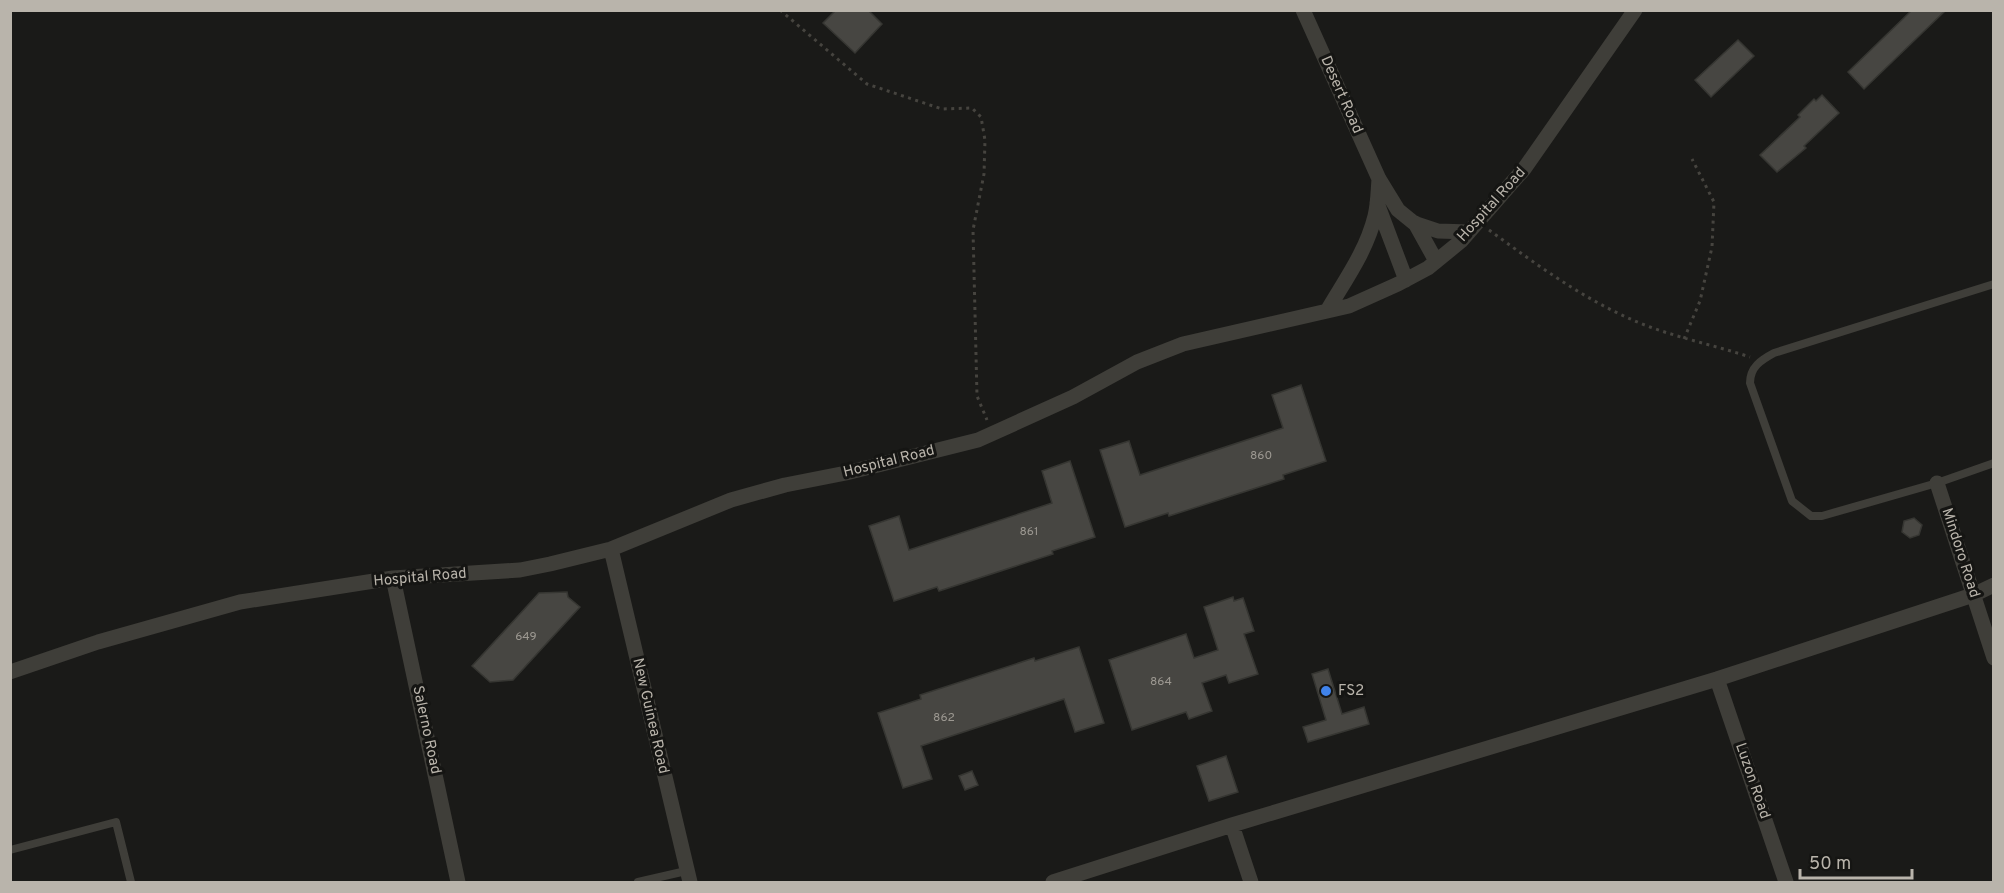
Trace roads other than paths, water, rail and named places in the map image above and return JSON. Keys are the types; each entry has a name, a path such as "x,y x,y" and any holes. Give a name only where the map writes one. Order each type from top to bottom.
{"street":[{"name":"Desert Road","path":"1303,10 1379,179 1398,210 1415,223 1438,231 1474,226"},
{"name":"Hospital Road","path":"10,672 98,642 240,602 393,578 520,570 611,549 731,500 785,485 846,473 978,440 1072,397 1137,362 1183,344 1350,306 1406,280 1436,261 1461,241 1524,169 1635,10"},
{"name":"Desert Road","path":"1327,311 1353,270 1368,240 1376,214 1379,179"},
{"name":"Desert Road","path":"1377,203 1406,280"},
{"name":"Desert Road","path":"1415,223 1436,261"},
{"name":"Mindoro Road","path":"1936,483 1994,658"},
{"name":"New Guinea Road","path":"611,549 688,877"},
{"name":"Salerno Road","path":"393,578 458,882"},
{"path":"1053,882 1232,825 1717,679 1973,595 1994,585"},
{"name":"Luzon Road","path":"1717,679 1786,882"},
{"path":"1232,825 1251,882"}],"lane":[{"path":"1994,284 1774,353 1760,361 1750,375 1750,383 1792,501 1811,516 1822,516 1936,483 1994,463"},
{"path":"10,850 116,822 131,882"},
{"path":"638,882 688,877"}],"place":[{"name":"FS2","path":"1326,691"}]}
